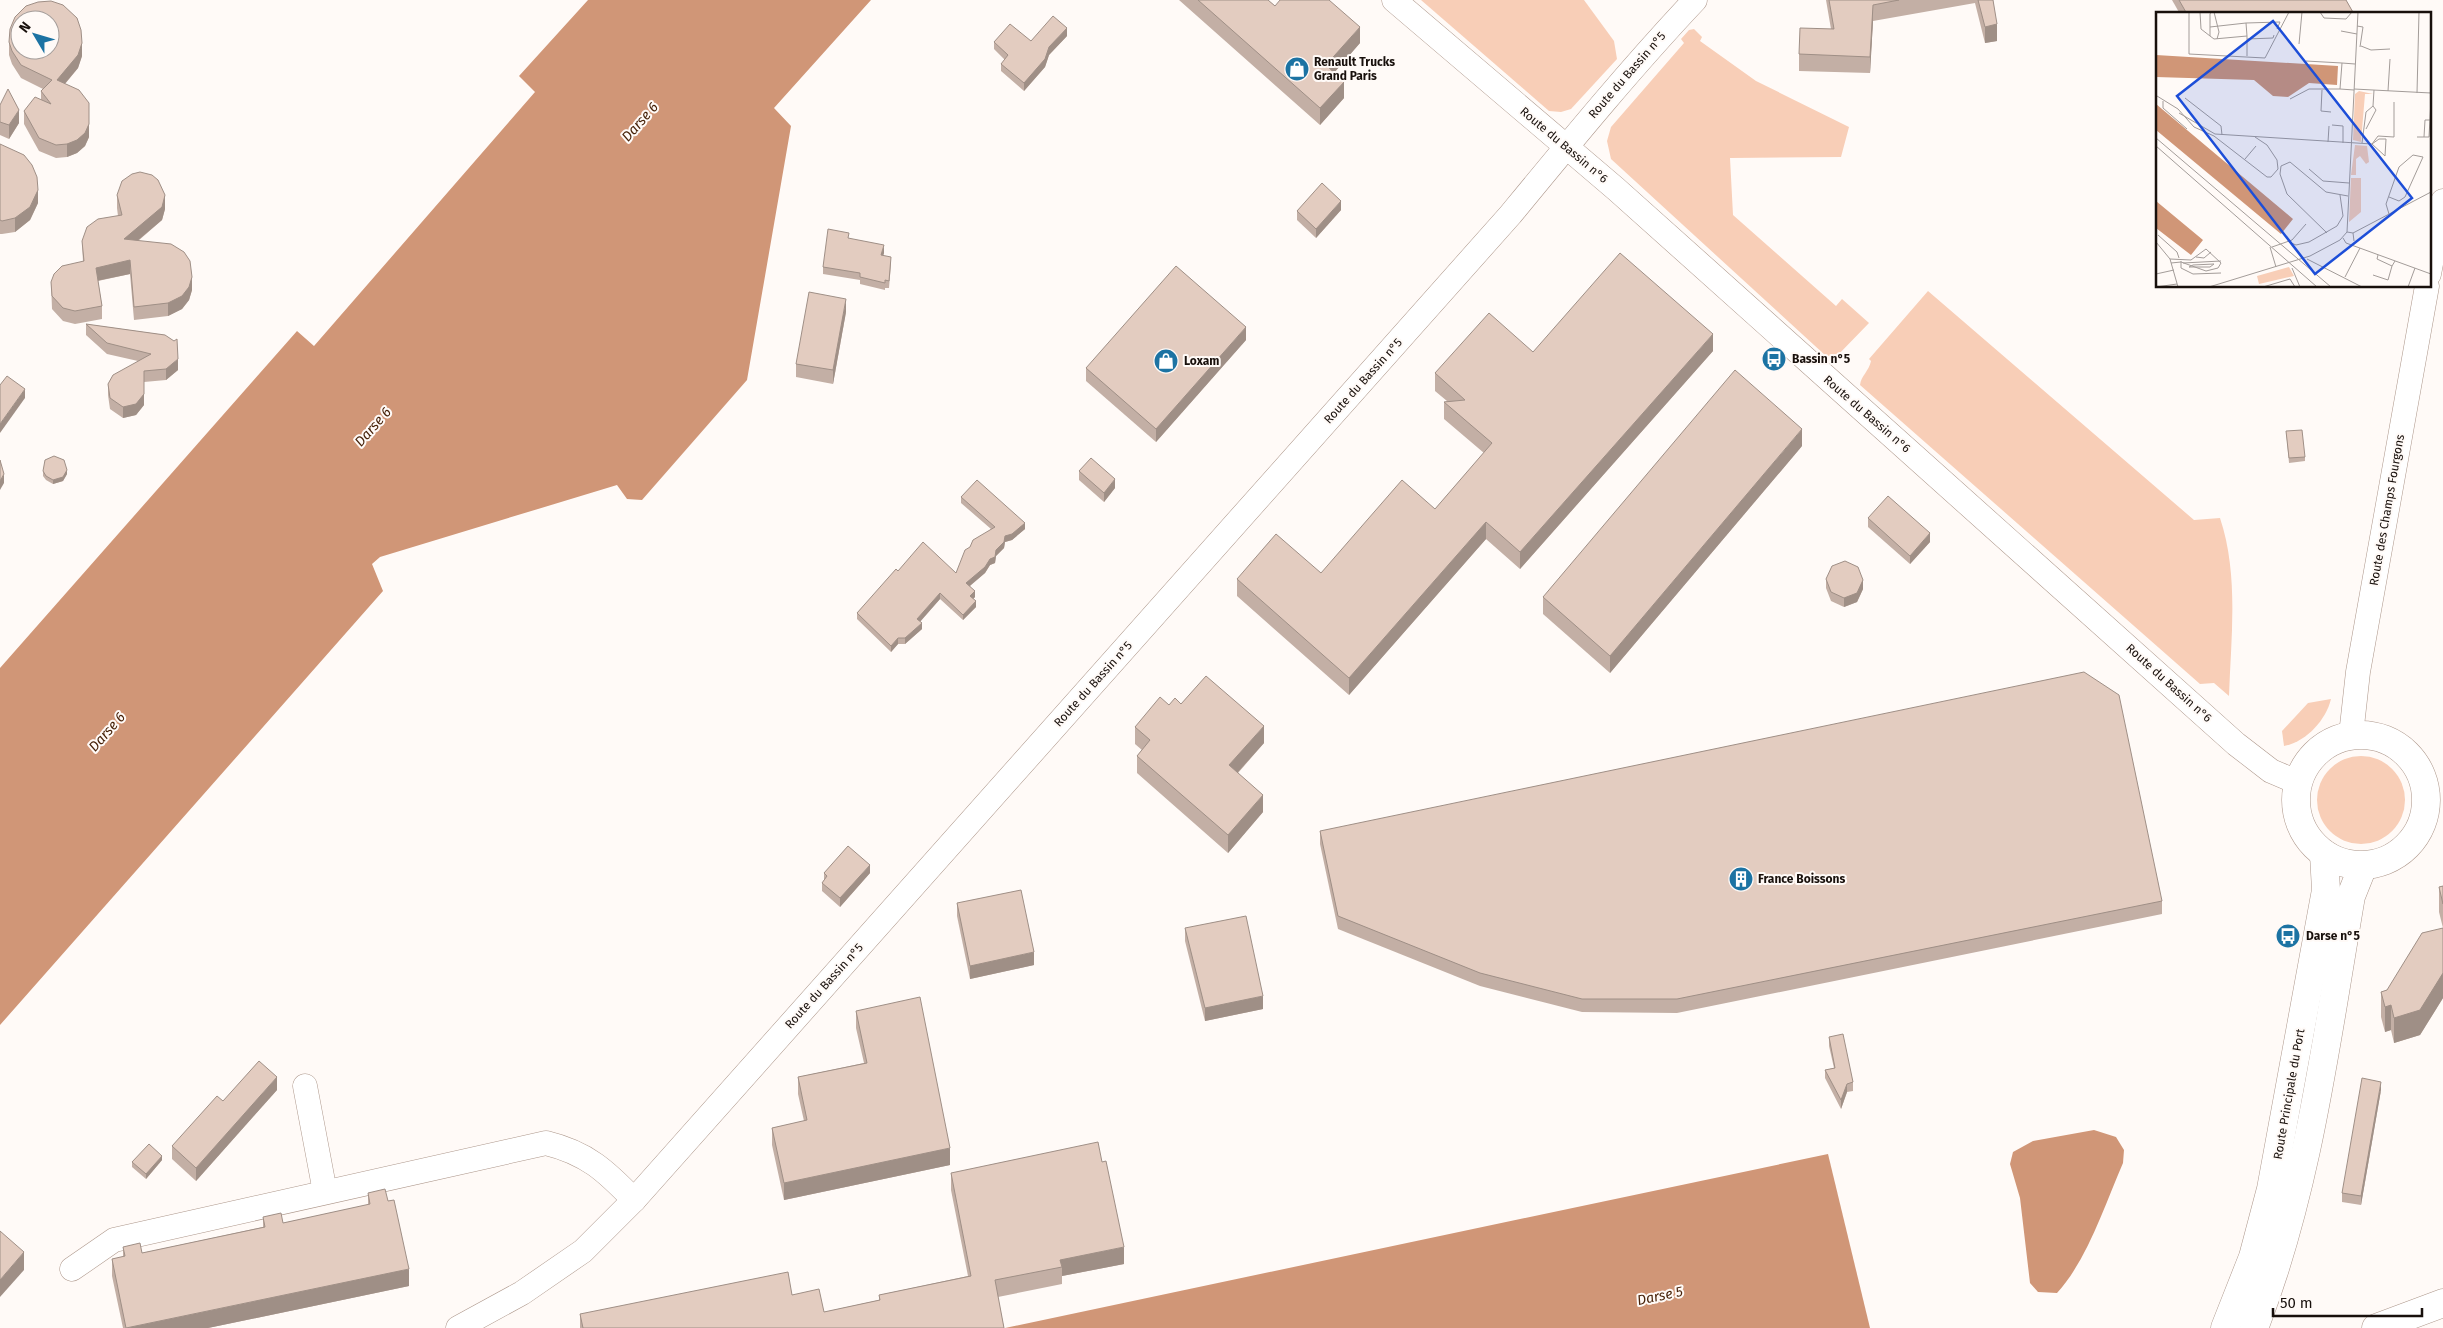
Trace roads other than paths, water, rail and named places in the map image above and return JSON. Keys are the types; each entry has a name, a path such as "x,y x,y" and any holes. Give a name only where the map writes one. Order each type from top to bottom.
{"main road":[{"path":"2410,843 2422,824 2433,779 2396,744 2374,735 2351,734 2333,740 2317,750 2305,765 2297,782 2295,802 2299,822 2309,840 2324,854 2342,863 2362,866 2389,860 2410,843 2443,824"},
{"name":"Route Principale du Port","path":"2225,1328 2252,1257 2271,1189 2326,890 2324,854"},
{"name":"Route Principale du Port","path":"2254,1328 2279,1260 2296,1196 2351,896 2362,866"},
{"path":"2376,1328 2443,1303"},
{"path":"2399,1328 2443,1322"}],"street":[{"name":"Route du Bassin n°6","path":"1394,0 1616,189 2236,744 2270,771 2297,782"},
{"name":"Route du Bassin n°5","path":"458,1328 522,1293 582,1251 634,1200 1505,221 1642,56 1694,0"},
{"path":"2430,269 2443,201"},
{"name":"Route des Champs Fourgons","path":"2351,734 2358,672 2427,288"},
{"path":"305,1086 325,1192"},
{"path":"72,1269 114,1240 546,1143 570,1149 594,1163 634,1200"}],"water":[{"name":"Darse 6","path":"588,0 871,0 774,108 791,126 747,380 642,500 627,499 617,485 380,557 372,564 383,591 0,1025 0,668 297,331 314,346 535,92 519,76"},
{"path":"2094,1130 2116,1137 2124,1150 2123,1163 2095,1231 2078,1264 2057,1293 2038,1292 2030,1283 2020,1198 2010,1164 2013,1152 2033,1141"},
{"name":"Darse 5","path":"1828,1154 1870,1328 1005,1328"}],"place":[{"name":"Renault Trucks Grand Paris","path":"1297,69"},
{"name":"Bassin n°5","path":"1774,359"},
{"name":"Loxam","path":"1166,361"},
{"name":"France Boissons","path":"1741,879"},
{"name":"Darse n°5","path":"2288,936"}]}
